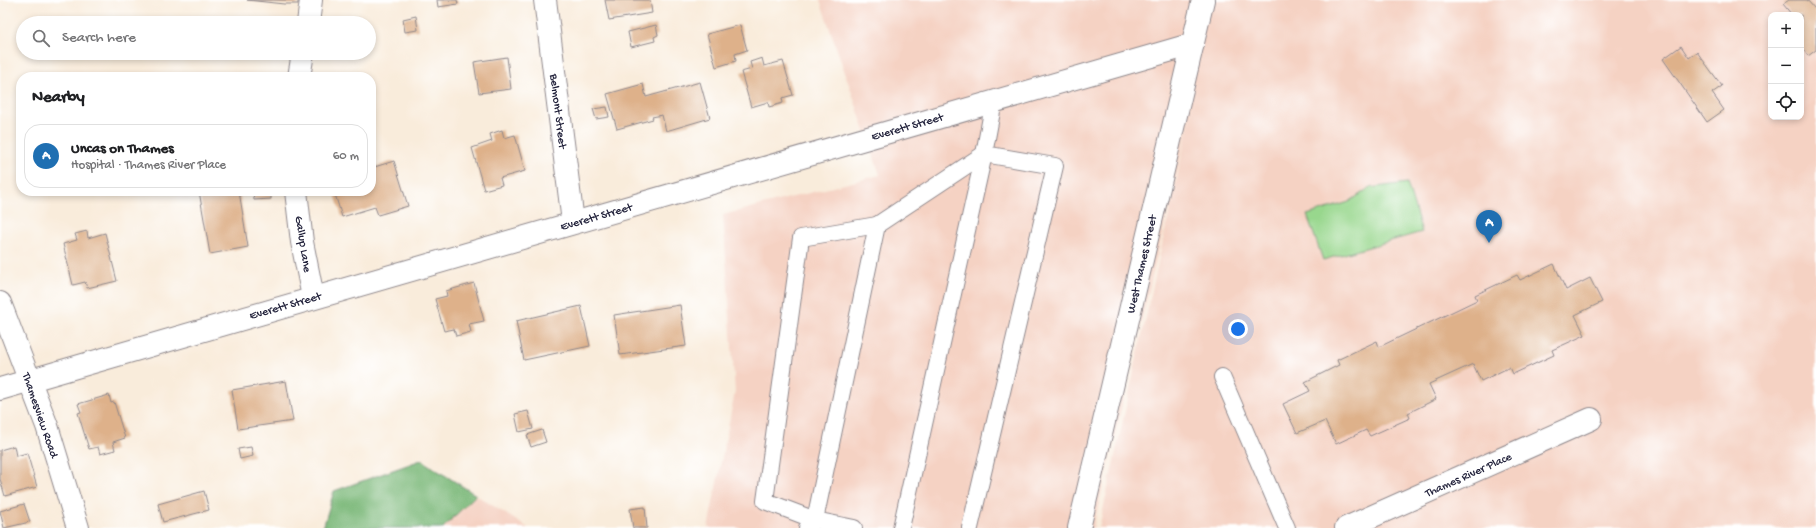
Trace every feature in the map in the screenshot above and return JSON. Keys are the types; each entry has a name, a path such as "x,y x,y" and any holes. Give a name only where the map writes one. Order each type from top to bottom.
{"street":[{"path":"309,16 312,0"},
{"name":"Belmont Street","path":"545,0 573,222"},
{"name":"West Thames Street","path":"1079,528 1203,0"},
{"name":"Everett Street","path":"0,389 29,379 1193,44"},
{"path":"300,72 302,60"},
{"name":"Gallup Lane","path":"297,196 302,242 313,297"},
{"name":"Thamesview Road","path":"0,303 47,426 78,528"},
{"name":"Thames River Place","path":"1346,528 1591,419"}],"lane":[{"path":"901,528 984,154 994,101"},
{"path":"854,528 811,524 765,501 801,238 877,225 984,154 1055,166 970,528"},
{"path":"811,524 877,225"},
{"path":"1222,377 1287,528"}],"shaded area":[{"path":"820,0 1816,0 1816,528 1099,528 1197,87 1093,528 708,528 735,392 723,215 880,175"},
{"path":"476,495 528,528 443,528"}],"green space":[{"path":"1407,183 1422,232 1323,260 1307,215 1349,202 1369,188"},
{"path":"421,460 476,495 443,528 323,528 334,491"}],"building":[{"path":"247,0 298,0 298,4 284,4"},
{"path":"437,0 457,0 458,4 438,7"},
{"path":"605,0 650,0 652,13 609,20"},
{"path":"1789,0 1807,0 1816,10 1816,50 1808,56 1804,50 1804,12 1790,12 1783,4"},
{"path":"416,16 418,30 405,32 403,19"},
{"path":"656,25 658,35 654,37 655,41 631,47 628,32"},
{"path":"740,25 747,50 735,54 736,61 716,67 707,34"},
{"path":"1681,46 1689,58 1697,52 1722,86 1712,93 1724,110 1707,122 1663,59"},
{"path":"507,57 511,89 479,93 474,62"},
{"path":"762,58 764,66 783,61 793,95 782,98 783,103 769,107 768,102 751,107 741,72 752,69 750,62"},
{"path":"700,82 710,118 666,131 662,115 617,129 607,94 643,84 646,97"},
{"path":"607,107 609,117 596,119 593,109"},
{"path":"502,130 504,138 515,135 525,171 500,178 502,185 484,190 472,148 492,141 490,134"},
{"path":"394,161 408,206 378,215 375,207 342,217 336,196 376,196 376,166"},
{"path":"200,196 240,196 248,247 210,254"},
{"path":"254,196 271,196 271,199 254,200"},
{"path":"87,231 88,238 105,233 117,281 87,288 85,282 73,285 63,244 77,240 75,234"},
{"path":"1554,264 1566,290 1590,278 1602,302 1575,315 1585,335 1552,350 1554,355 1513,374 1510,367 1481,381 1473,364 1429,384 1436,399 1408,413 1410,418 1370,436 1366,430 1336,444 1325,421 1297,433 1283,404 1310,391 1305,382 1339,365 1337,360 1377,341 1379,347 1477,300 1475,295 1517,275 1520,280"},
{"path":"474,283 484,321 469,324 471,332 456,336 454,329 444,331 435,299 447,296 446,291"},
{"path":"680,305 686,346 620,355 614,315"},
{"path":"581,306 590,346 524,360 516,321"},
{"path":"286,381 293,421 238,429 232,390"},
{"path":"109,395 111,403 114,402 125,438 113,442 115,450 100,454 98,447 89,449 78,413 81,412 78,404"},
{"path":"528,411 533,429 519,432 515,414"},
{"path":"542,430 546,442 531,447 527,435"},
{"path":"14,446 16,456 27,453 37,487 5,496 0,479 0,450"},
{"path":"251,447 253,456 240,459 238,449"},
{"path":"204,491 209,510 163,522 158,504"},
{"path":"24,504 30,522 4,528 0,511"},
{"path":"645,507 647,528 633,528 630,509"}],"place":[{"name":"Uncas on Thames","path":"1489,243"}]}
